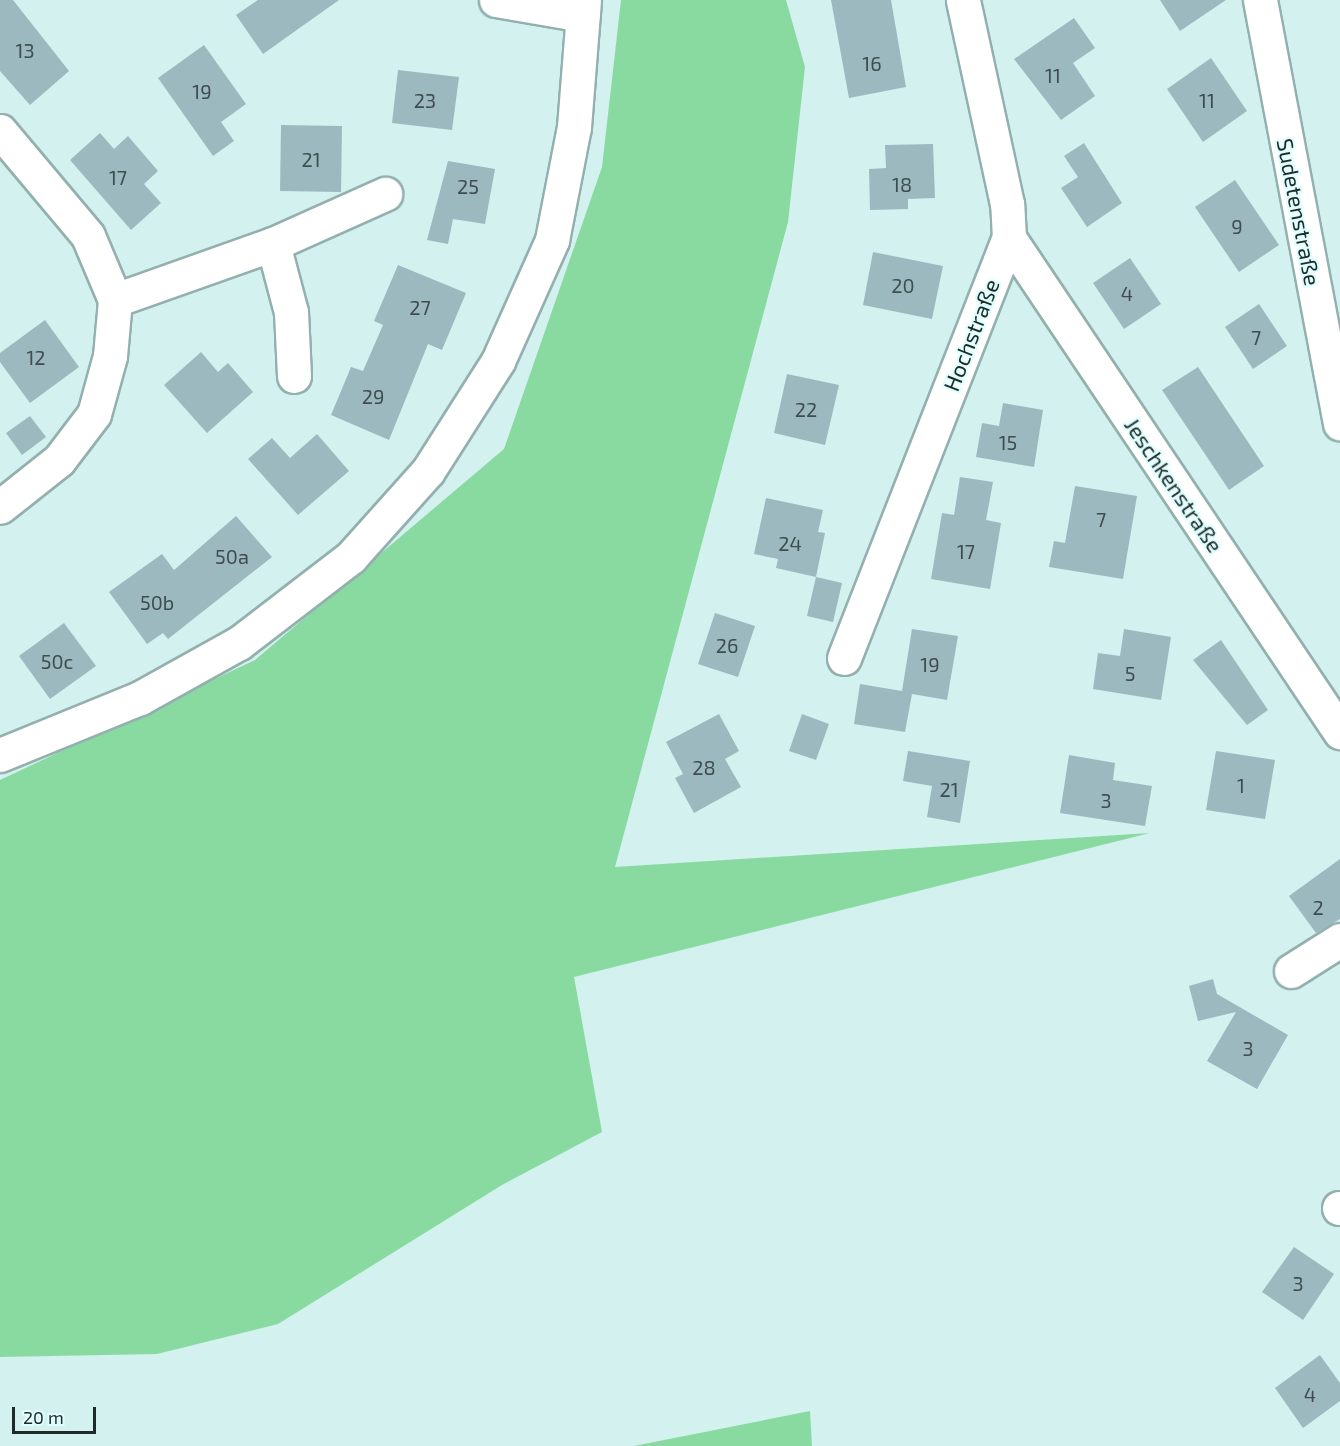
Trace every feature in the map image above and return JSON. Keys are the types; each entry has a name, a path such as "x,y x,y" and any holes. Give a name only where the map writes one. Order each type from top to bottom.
{"street":[{"path":"0,755 140,698 239,643 351,557 428,471 498,361 552,240 574,127 584,7 496,0"},
{"name":"Hochstraße","path":"844,658 1009,238 1007,204 963,0"},
{"name":"Sudetenstraße","path":"1260,0 1332,334 1340,424"},
{"path":"0,131 88,236 115,300 110,356 94,414 59,460 0,507"},
{"path":"115,300 273,244 385,194"},
{"name":"Jeschkenstraße","path":"1009,238 1340,732"},
{"path":"273,244 291,312 294,376"},
{"path":"1291,971 1340,940"}],"green space":[{"path":"621,0 786,0 805,67 788,222 615,867 1150,833 574,977 602,1132 502,1185 278,1324 157,1354 0,1357 0,780 255,660 504,449 602,167"},
{"path":"810,1411 812,1446 634,1446"}],"building":[{"path":"0,0 13,0 69,71 30,105 0,71"},
{"path":"258,0 339,0 263,54 236,15"},
{"path":"831,0 891,0 906,87 849,98"},
{"path":"1160,0 1226,0 1180,31"},
{"path":"1074,18 1095,48 1073,63 1095,96 1061,120 1014,59"},
{"path":"204,45 246,104 221,122 234,141 213,156 158,78"},
{"path":"1211,58 1247,111 1203,142 1167,89"},
{"path":"398,70 459,77 452,130 392,123"},
{"path":"281,125 342,126 341,192 280,191"},
{"path":"100,133 114,149 128,136 158,171 144,184 161,203 131,230 70,160"},
{"path":"1084,143 1122,203 1087,227 1061,188 1078,177 1064,156"},
{"path":"933,144 935,198 908,199 908,209 870,210 869,169 886,168 885,145"},
{"path":"448,161 495,169 485,224 453,219 448,244 427,240"},
{"path":"1235,180 1279,245 1239,272 1195,207"},
{"path":"873,252 943,266 932,319 863,305"},
{"path":"1130,258 1161,304 1124,329 1093,283"},
{"path":"398,265 466,293 442,350 428,344 389,440 331,415 351,367 363,371 383,325 374,321"},
{"path":"1259,304 1287,346 1253,369 1225,327"},
{"path":"45,320 79,367 30,403 0,362 0,353"},
{"path":"201,352 218,372 228,363 253,392 207,433 164,385"},
{"path":"1198,367 1264,466 1229,490 1162,390"},
{"path":"787,374 839,385 825,445 774,433"},
{"path":"1003,403 1043,410 1034,467 976,457 982,423 999,426"},
{"path":"30,416 46,437 22,455 6,433"},
{"path":"317,434 349,471 298,515 248,459 272,438 290,458"},
{"path":"960,477 993,482 986,520 1001,523 990,589 931,579 942,513 954,515"},
{"path":"1075,486 1137,496 1123,579 1049,567 1054,541 1065,543"},
{"path":"766,498 823,510 818,532 825,533 816,577 776,568 778,559 754,554"},
{"path":"236,516 272,557 168,639 163,633 147,644 109,592 162,554 174,570"},
{"path":"816,577 842,583 833,622 807,616"},
{"path":"715,613 755,626 738,677 698,664"},
{"path":"64,623 96,666 50,699 19,656"},
{"path":"912,629 958,636 947,700 912,694 905,732 854,724 860,684 902,691"},
{"path":"1124,629 1171,637 1161,700 1093,689 1098,653 1120,656"},
{"path":"1221,640 1268,710 1247,725 1193,660"},
{"path":"719,714 739,751 725,759 741,787 694,813 675,778 683,774 666,742"},
{"path":"802,714 829,724 816,760 789,751"},
{"path":"908,751 970,761 960,823 927,817 932,786 903,781"},
{"path":"1216,751 1275,760 1265,819 1206,810"},
{"path":"1069,755 1115,763 1113,780 1152,786 1145,826 1060,813"},
{"path":"1340,859 1340,919 1316,933 1289,896"},
{"path":"1213,979 1217,994 1288,1035 1257,1089 1207,1061 1236,1012 1198,1021 1189,986"},
{"path":"1294,1247 1334,1274 1303,1320 1262,1292"},
{"path":"1320,1355 1340,1383 1340,1401 1303,1428 1275,1388"}]}
